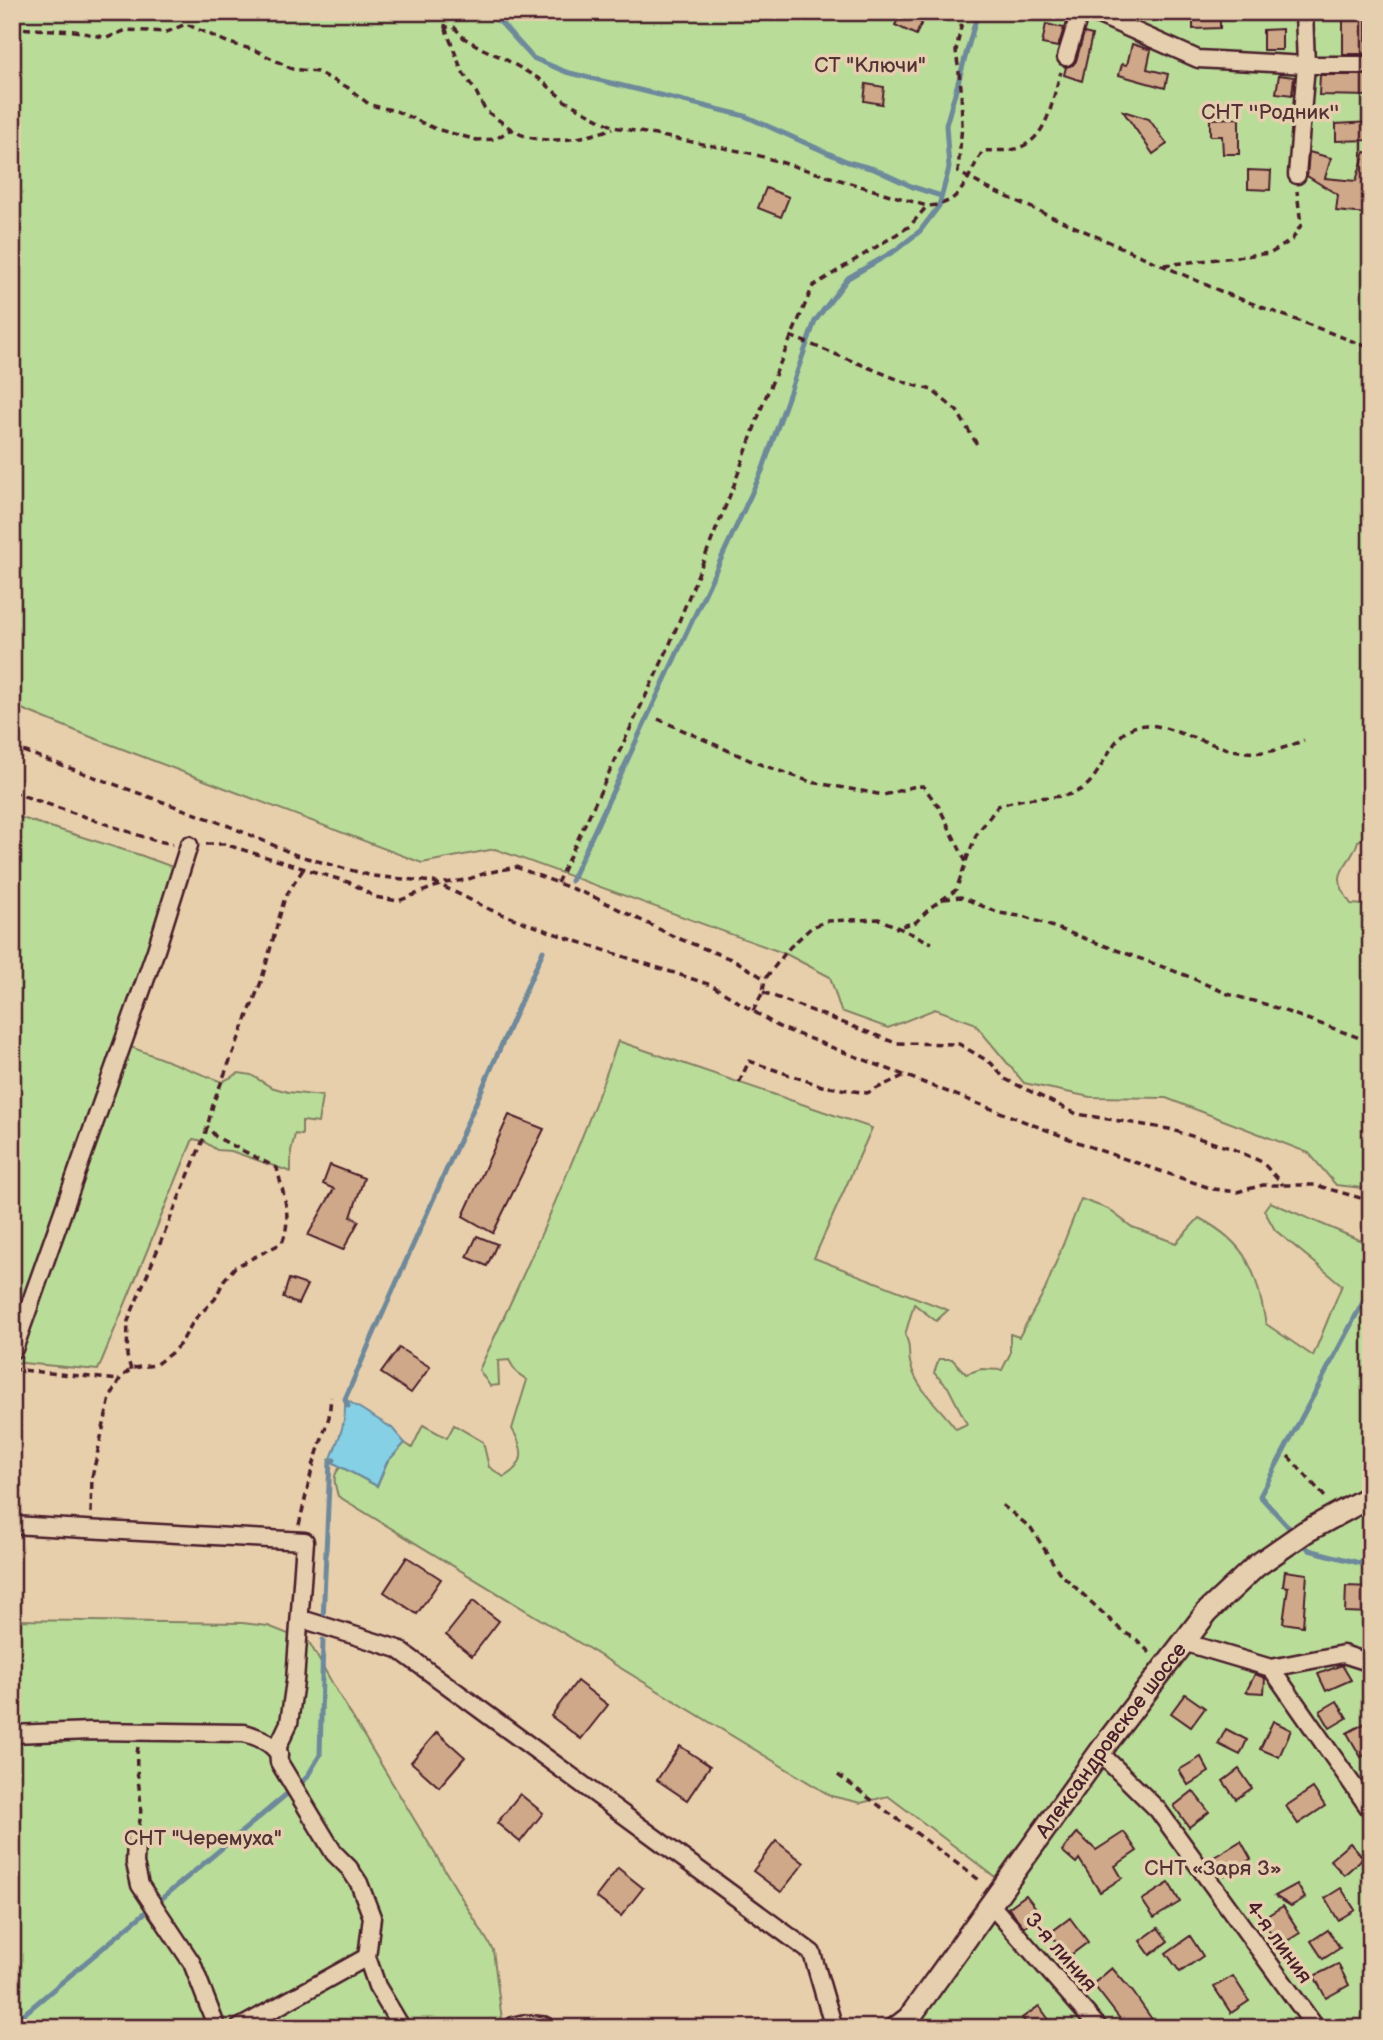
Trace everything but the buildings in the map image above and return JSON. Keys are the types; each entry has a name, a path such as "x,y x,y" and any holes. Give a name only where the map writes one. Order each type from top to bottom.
{"street":[{"path":"1066,57 1080,12"},
{"path":"1092,12 1198,59 1306,65 1371,65"},
{"path":"1297,175 1306,65 1304,12"},
{"path":"14,1349 156,950 188,845"},
{"name":"Александровское шоссе","path":"905,2025 1100,1753 1207,1612 1255,1567 1305,1532 1371,1496"},
{"path":"12,1525 305,1541 301,1616 289,1723 278,1746 279,1762 334,1853 359,1883 372,1917 367,1957 377,1986 402,2028"},
{"path":"308,1621 398,1649 812,1953 834,2028"},
{"path":"1183,1642 1271,1668 1343,1654 1371,1663"},
{"path":"1271,1668 1371,1811"},
{"path":"12,1734 142,1731 244,1733 274,1746 279,1754"},
{"name":"4-я линия","path":"1100,1753 1158,1810 1315,2028"},
{"path":"136,1841 135,1863 140,1885 192,1963 217,2028"},
{"name":"3-я линия","path":"995,1899 1099,2028"},
{"path":"239,2028 367,1957"},
{"path":"515,2028 544,2028"}],"path":[{"path":"447,12 445,27 462,71 485,110 519,134 574,140 614,127"},
{"path":"964,12 956,51 962,124 958,172 968,179 1227,294 1371,348"},
{"path":"12,28 75,31 107,38 126,30 167,32 186,24 229,43 255,50 292,69 317,72 347,87 370,105 396,111 436,129 477,140 496,139 512,129"},
{"path":"445,27 454,27 464,38 483,50 541,80 565,101 614,127 750,153 927,206 939,206 956,199 983,151 1011,150 1023,146 1036,136 1050,114 1066,57"},
{"path":"1162,266 1271,253 1292,240 1301,225 1297,175"},
{"path":"557,883 667,651 790,336 813,286 910,226 927,206"},
{"path":"790,336 907,383 932,390 957,411 978,446"},
{"path":"658,719 754,762 811,782 884,795 923,786 939,807 966,862"},
{"path":"895,928 916,922 931,906 956,890 976,835 998,806 1036,798 1065,797 1086,786 1124,732 1136,726 1157,726 1235,752 1252,754 1281,750 1304,740"},
{"path":"12,747 229,826 296,855 372,877 434,882 491,910 702,982 779,1027 903,1076 1096,1149 1213,1189 1237,1192 1263,1185 1315,1185 1371,1201"},
{"path":"12,792 153,840 188,845 224,844 351,883 375,897 398,901 442,885 516,867 594,897 675,937 736,961 765,979"},
{"path":"131,1370 127,1356 128,1321 208,1126 214,1101 261,982 285,897 304,868"},
{"path":"943,899 961,897 999,913 1026,917 1198,980 1228,994 1268,1005 1371,1042"},
{"path":"753,1011 763,992 765,979 790,947 812,927 827,922 879,919 932,943"},
{"path":"763,992 896,1043 959,1044 992,1063 1005,1079 1077,1114 1169,1129 1233,1149 1262,1162 1283,1185"},
{"path":"739,1083 749,1061 822,1086 867,1093 903,1076"},
{"path":"87,1528 93,1505 92,1476 110,1398 119,1380 131,1370 155,1365 171,1353 181,1343 194,1320 215,1299 224,1280 235,1267 282,1243 289,1222 288,1205 277,1168 216,1137 208,1126"},
{"path":"12,1369 119,1380"},
{"path":"295,1541 312,1469 329,1417 331,1397"},
{"path":"1288,1456 1339,1513"},
{"path":"1002,1505 1031,1528 1059,1572 1068,1581 1121,1630 1137,1640 1165,1665"},
{"path":"136,1841 143,1810 136,1770 142,1731"},
{"path":"838,1775 995,1899"}],"green space":[{"path":"12,12 1371,12 1371,835 1358,841 1342,870 1340,883 1351,904 1364,905 1371,896 1371,1189 1336,1185 1309,1153 1166,1098 1090,1097 1024,1083 974,1023 935,1009 888,1028 841,1011 830,977 786,954 495,849 422,863 12,705"},
{"path":"12,815 181,870 123,1044 222,1082 239,1073 251,1075 271,1087 288,1092 322,1096 318,1123 302,1121 302,1135 295,1134 291,1151 291,1172 231,1151 217,1150 203,1141 193,1139 98,1370 12,1362"},
{"name":"СНТ «Заря 3»","path":"618,1041 872,1128 814,1258 948,1310 936,1321 914,1304 905,1335 914,1375 930,1399 956,1429 967,1424 948,1387 934,1373 939,1359 952,1359 966,1374 981,1369 1002,1370 1010,1354 1010,1334 1019,1337 1045,1290 1081,1199 1108,1209 1132,1227 1176,1243 1199,1218 1216,1228 1240,1249 1254,1274 1266,1324 1313,1356 1342,1285 1275,1230 1264,1210 1270,1202 1371,1245 1371,2028 894,2028 1003,1883 888,1796 861,1803 831,1796 338,1496 335,1477 341,1467 377,1486 387,1462 405,1443 412,1448 423,1425 447,1438 454,1425 483,1442 489,1467 504,1477 520,1462 521,1450 512,1429 527,1380 516,1372 509,1360 498,1361 499,1385 490,1386 479,1370 553,1207"},
{"name":"СНТ \"Черемуха\"","path":"12,1620 242,1623 268,1626 309,1642 493,1950 502,2020 474,2028 12,2028"}],"water":[{"path":"345,1399 392,1428 405,1443 387,1462 377,1486 330,1461 343,1424"}],"waterway":[{"path":"487,12 501,23 533,58 566,72 745,116 848,162 874,169 913,187 941,196"},
{"path":"571,881 762,471 815,321 848,278 896,250 920,231 939,206 949,168 946,125 978,12"},
{"path":"348,1406 345,1399 543,951"},
{"path":"1294,1533 1260,1496 1371,1287"},
{"path":"323,1621 330,1461 334,1460"},
{"path":"1301,1540 1309,1550 1371,1566"},
{"path":"300,1784 320,1755 323,1640"},
{"path":"12,2024 288,1793"}],"park label":[{"name":"СТ \"Ключи\"","path":"870,65"},
{"name":"СНТ ''Родник''","path":"1270,112"}]}
